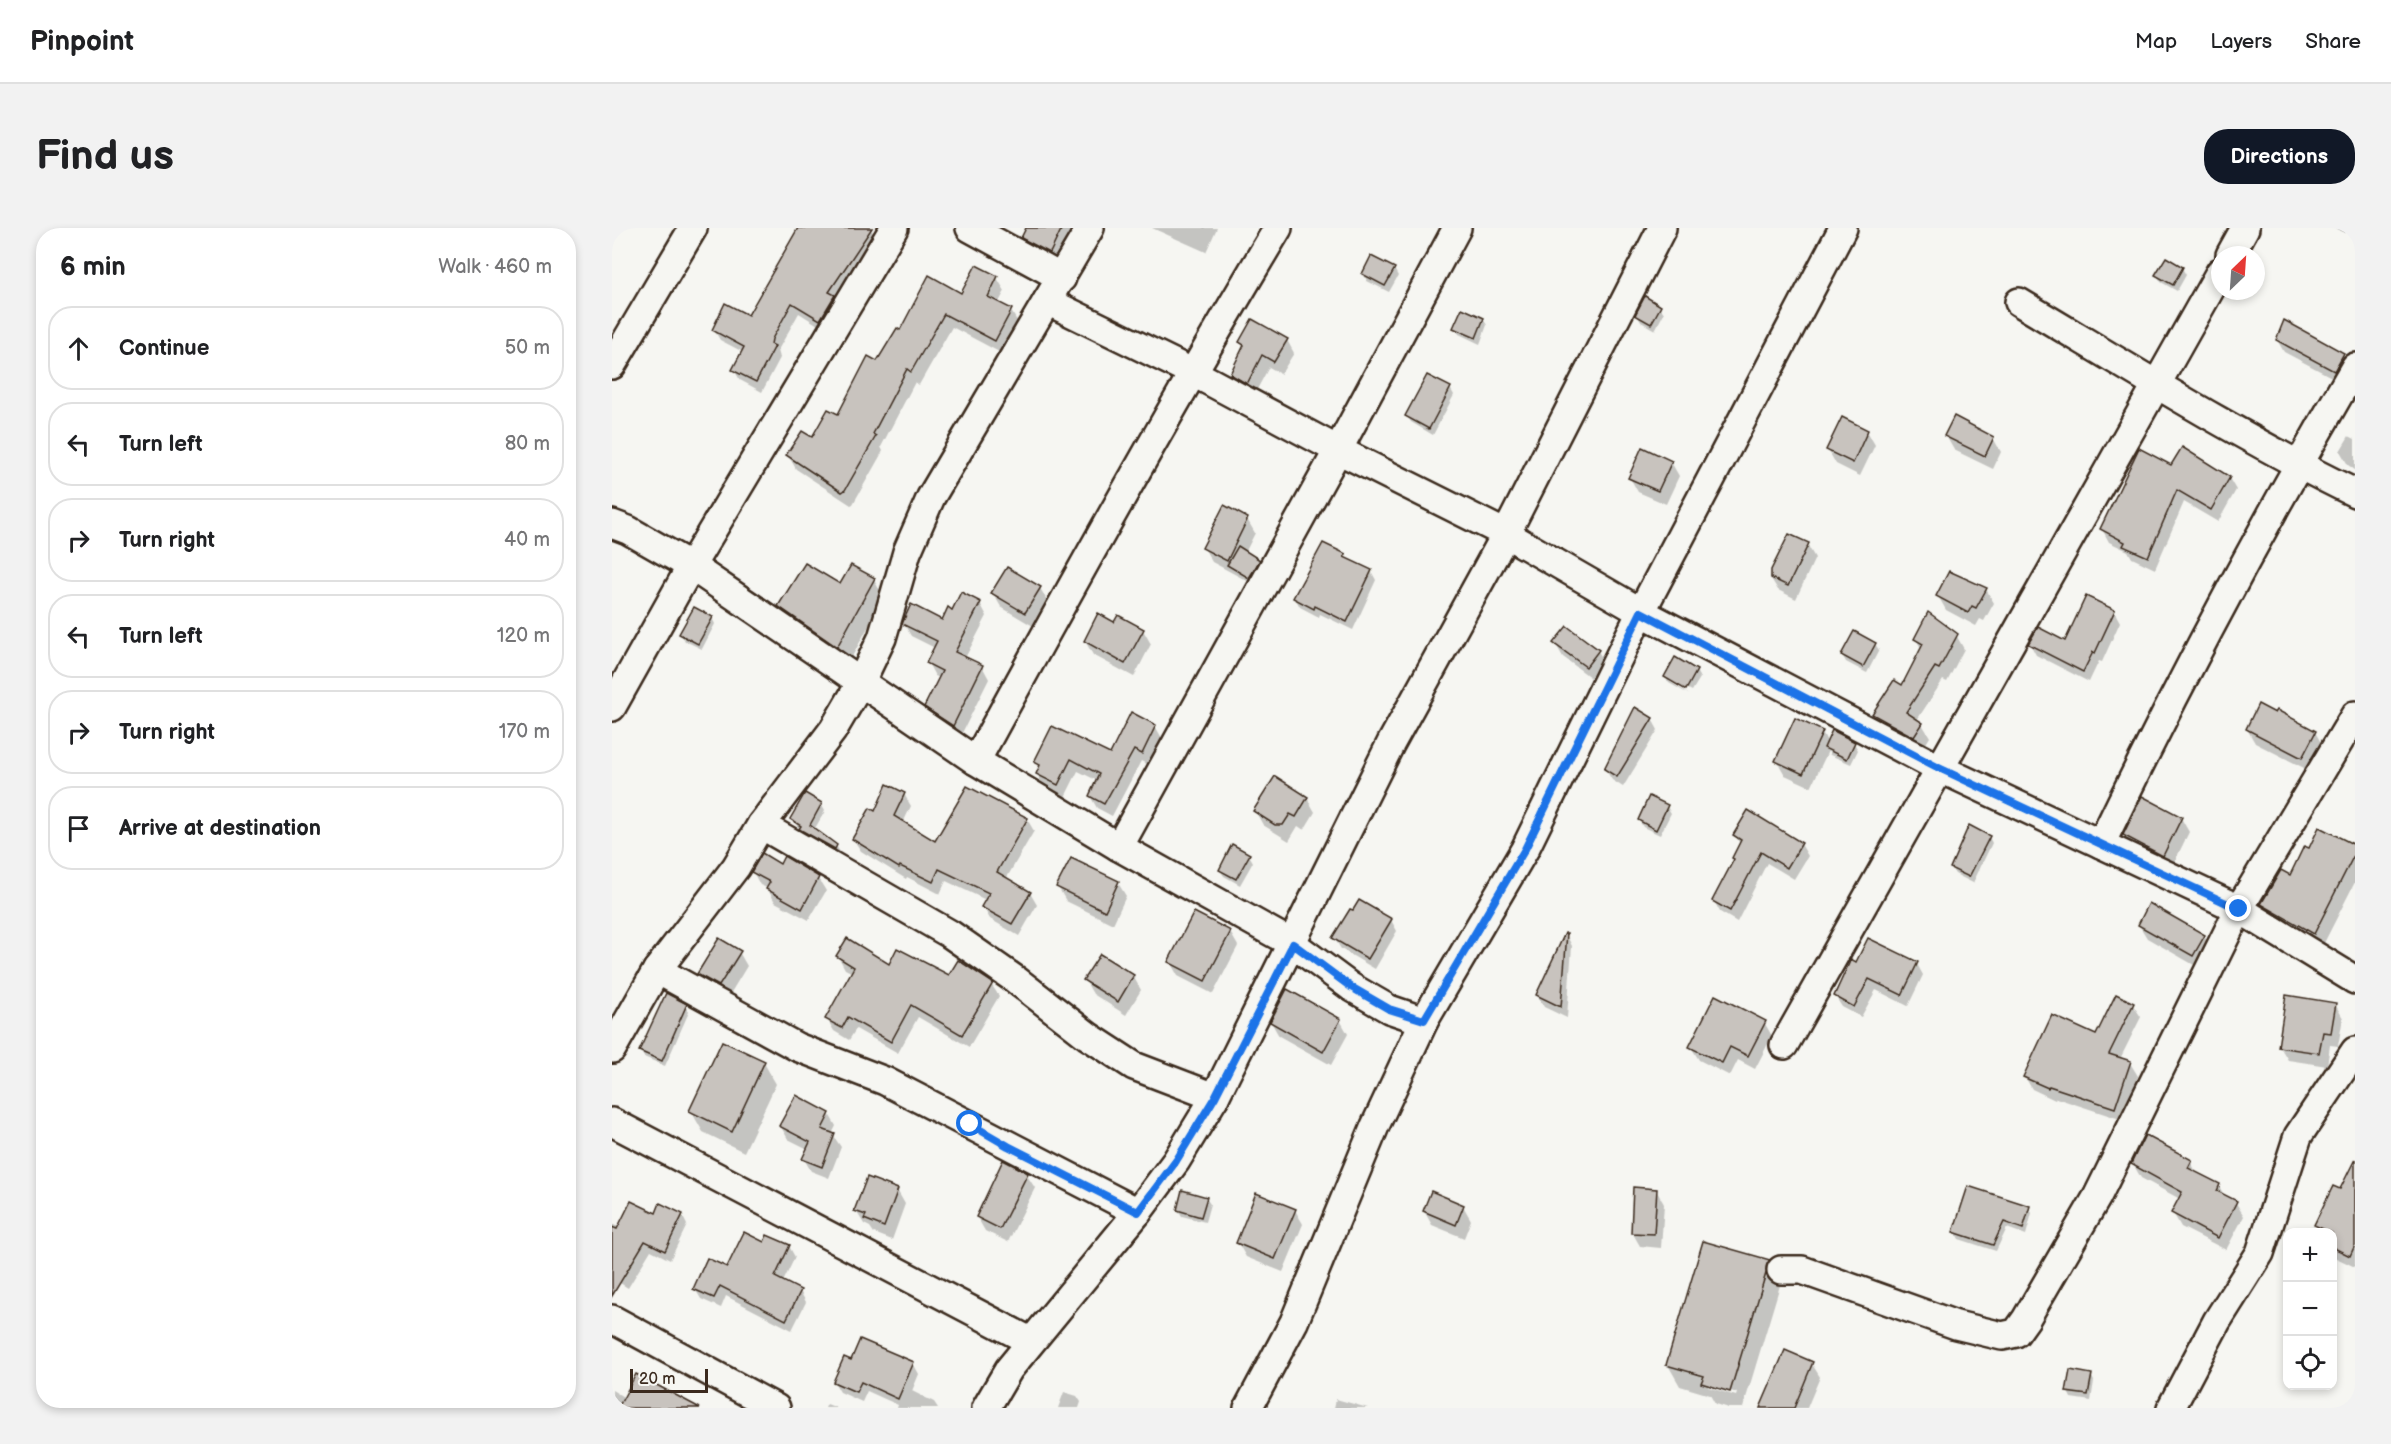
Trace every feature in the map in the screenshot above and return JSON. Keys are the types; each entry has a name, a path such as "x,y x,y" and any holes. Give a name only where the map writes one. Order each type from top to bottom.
{"street":[{"path":"612,365 693,228"},
{"path":"612,707 691,566 894,228"},
{"path":"970,228 1062,278"},
{"path":"612,1049 657,970 736,867 761,825 832,730 860,684 882,638 907,552 932,497 1090,228"},
{"path":"976,761 1094,544 1192,372 1278,228"},
{"path":"1119,847 1338,450 1456,228"},
{"path":"986,1408 1009,1369 1030,1341 1138,1212 1176,1161 1215,1097 1391,743 1506,534 1662,228"},
{"path":"1248,1408 1294,1322 1375,1126 1424,1020 1525,849 1641,612 1843,228"},
{"path":"2235,246 2245,228"},
{"path":"1784,1045 2211,288"},
{"path":"1047,301 1192,372 1338,450 1506,534 1641,612 1939,768 2239,909 2355,980"},
{"path":"2019,302 2298,465 2355,493"},
{"path":"2101,844 2155,733 2298,465 2355,367"},
{"path":"612,524 628,530 691,566 860,684 976,761 1119,847 1293,944 1351,987 1389,1009 1424,1020"},
{"path":"1781,1270 1802,1270 1956,1324 2002,1336 2016,1333 2097,1197 2239,909 2355,715"},
{"path":"761,825 950,934 1016,980 1088,1036 1134,1066 1215,1097"},
{"path":"657,970 797,1047 885,1081 1138,1212"},
{"path":"2171,1408 2217,1322 2260,1253 2298,1136 2355,1051"},
{"path":"612,1122 1030,1341"},
{"path":"612,1319 776,1408"}],"building":[{"path":"798,228 872,228 829,292 835,295 820,320 792,303 772,339 771,344 775,346 756,382 732,370 744,347 712,330 725,303 748,315"},
{"path":"1026,228 1062,228 1050,253 1021,238"},
{"path":"1371,256 1395,268 1385,286 1362,274"},
{"path":"2166,257 2183,267 2173,285 2155,275"},
{"path":"976,265 998,276 988,297 1012,309 995,341 944,314 911,372 907,369 873,434 876,436 842,492 786,455 802,431 812,437 828,409 838,414 868,356 877,361 897,328 900,330 929,275 961,293"},
{"path":"1645,296 1661,306 1651,324 1635,315"},
{"path":"1462,308 1484,318 1476,338 1453,328"},
{"path":"1252,319 1288,339 1274,362 1262,355 1247,384 1230,374 1244,345 1239,342"},
{"path":"2284,320 2344,353 2334,371 2276,340"},
{"path":"1427,375 1451,387 1429,429 1405,416"},
{"path":"1954,416 1994,437 1985,456 1944,436"},
{"path":"1842,417 1868,430 1853,463 1826,450"},
{"path":"1642,447 1672,461 1658,491 1628,478"},
{"path":"2182,447 2230,477 2211,510 2177,490 2148,557 2123,546 2125,542 2100,529 2139,448 2171,465"},
{"path":"1224,505 1248,518 1227,561 1202,548"},
{"path":"1789,534 1809,543 1788,586 1771,578 1771,570"},
{"path":"1323,543 1346,554 1344,557 1372,570 1347,622 1293,598"},
{"path":"1238,546 1260,560 1249,578 1227,565"},
{"path":"805,563 840,584 851,565 875,578 837,647 778,606"},
{"path":"1007,567 1041,587 1025,613 991,593"},
{"path":"1949,571 1987,588 1976,608 1972,606 1968,613 1936,596"},
{"path":"961,592 981,602 955,652 983,665 953,726 924,707 942,671 926,663 937,641 902,624 911,604 942,620 948,607 952,610"},
{"path":"2086,596 2115,610 2095,653 2093,652 2083,672 2028,644 2038,627 2065,641"},
{"path":"694,607 713,617 698,644 679,634"},
{"path":"1928,612 1958,634 1939,669 1935,667 1906,712 1923,723 1914,737 1872,714 1894,680 1902,685 1923,644 1914,639"},
{"path":"1098,613 1114,622 1118,615 1144,629 1125,664 1084,641"},
{"path":"1567,626 1599,650 1586,667 1553,643"},
{"path":"1854,631 1876,643 1863,667 1841,655"},
{"path":"1675,657 1697,670 1686,690 1664,677"},
{"path":"2258,704 2275,713 2277,710 2316,731 2302,758 2246,729"},
{"path":"1635,707 1653,718 1617,777 1604,769"},
{"path":"1131,712 1156,725 1142,754 1134,750 1104,804 1089,796 1099,774 1071,759 1058,785 1036,774 1040,765 1034,762 1052,726 1110,754"},
{"path":"1795,718 1823,731 1803,774 1775,761"},
{"path":"1832,730 1855,742 1847,759 1824,748"},
{"path":"1275,776 1308,797 1296,817 1290,814 1283,825 1275,825 1253,811"},
{"path":"887,784 905,793 894,816 935,841 967,786 1028,818 997,872 1031,892 1012,924 981,907 989,893 939,869 933,882 900,866 899,868 852,839 870,808 875,811"},
{"path":"805,793 822,803 810,825 837,845 835,849 799,829 801,826 790,819"},
{"path":"1649,796 1668,805 1656,830 1638,820"},
{"path":"2142,796 2182,817 2163,856 2123,835"},
{"path":"1748,810 1802,843 1787,868 1761,852 1730,911 1712,901 1734,859 1732,858 1741,840 1733,835"},
{"path":"1969,825 1990,836 1969,877 1950,868"},
{"path":"2319,827 2355,845 2355,853 2314,934 2261,904 2281,870 2290,875 2304,846 2309,848"},
{"path":"1232,844 1250,854 1236,879 1219,870"},
{"path":"762,853 780,864 784,856 819,877 802,909 766,889 770,882 751,872"},
{"path":"1071,858 1119,881 1105,911 1056,887"},
{"path":"1359,900 1392,919 1368,959 1332,938 1350,909 1353,910"},
{"path":"2149,903 2205,935 2193,956 2138,925"},
{"path":"1194,912 1231,931 1205,981 1168,962"},
{"path":"1567,933 1561,1007 1536,995"},
{"path":"719,938 741,951 719,986 697,974"},
{"path":"847,938 889,964 897,948 949,975 958,960 993,983 962,1035 911,1005 891,1042 848,1017 842,1028 825,1019 854,967 836,956"},
{"path":"1868,938 1918,962 1902,995 1869,979 1854,1007 1834,996 1851,959 1856,962"},
{"path":"1100,954 1134,975 1118,1002 1083,980"},
{"path":"1287,989 1341,1019 1323,1052 1270,1022"},
{"path":"666,993 687,1004 662,1061 639,1051"},
{"path":"2116,994 2134,1003 2109,1054 2131,1061 2115,1108 2049,1086 2048,1088 2023,1077 2052,1015 2096,1035"},
{"path":"1715,995 1766,1021 1748,1056 1730,1047 1722,1063 1689,1047"},
{"path":"2286,995 2336,1003 2331,1033 2323,1032 2319,1053 2278,1047"},
{"path":"722,1041 765,1061 732,1132 689,1111"},
{"path":"796,1095 830,1113 822,1129 835,1134 822,1167 802,1159 810,1142 779,1126"},
{"path":"2145,1135 2192,1160 2188,1168 2220,1184 2217,1191 2237,1201 2218,1238 2171,1213 2182,1192 2131,1164"},
{"path":"2355,1159 2355,1245 2350,1256 2337,1250 2337,1228 2321,1228 2314,1225 2333,1186 2340,1189"},
{"path":"1003,1160 1028,1173 1000,1229 976,1217"},
{"path":"867,1177 898,1189 884,1227 864,1219 866,1215 854,1211"},
{"path":"1968,1186 2030,1206 2023,1229 2004,1222 1993,1245 1953,1232"},
{"path":"1633,1187 1657,1189 1654,1234 1631,1233"},
{"path":"1182,1190 1207,1197 1201,1217 1177,1210"},
{"path":"1431,1191 1464,1205 1456,1225 1423,1211"},
{"path":"1256,1193 1296,1209 1275,1259 1236,1243"},
{"path":"631,1201 656,1213 660,1203 683,1214 665,1251 645,1241 612,1296 612,1227 617,1229"},
{"path":"744,1232 764,1242 767,1235 790,1245 775,1277 801,1290 786,1320 720,1286 714,1298 693,1289 707,1258 727,1267"},
{"path":"1703,1241 1770,1260 1730,1392 1701,1383 1704,1376 1666,1365"},
{"path":"860,1339 914,1362 898,1399 861,1382 856,1392 833,1382 844,1357 851,1360"},
{"path":"1785,1350 1813,1362 1794,1408 1760,1408"},
{"path":"2070,1370 2092,1374 2088,1395 2066,1392"},
{"path":"636,1374 700,1408 618,1408"}],"route":[{"path":"970,1124 1008,1146 1138,1212 1176,1161 1215,1097 1293,944 1351,987 1389,1009 1424,1020 1525,849 1641,612 1939,768 2239,909"}]}
